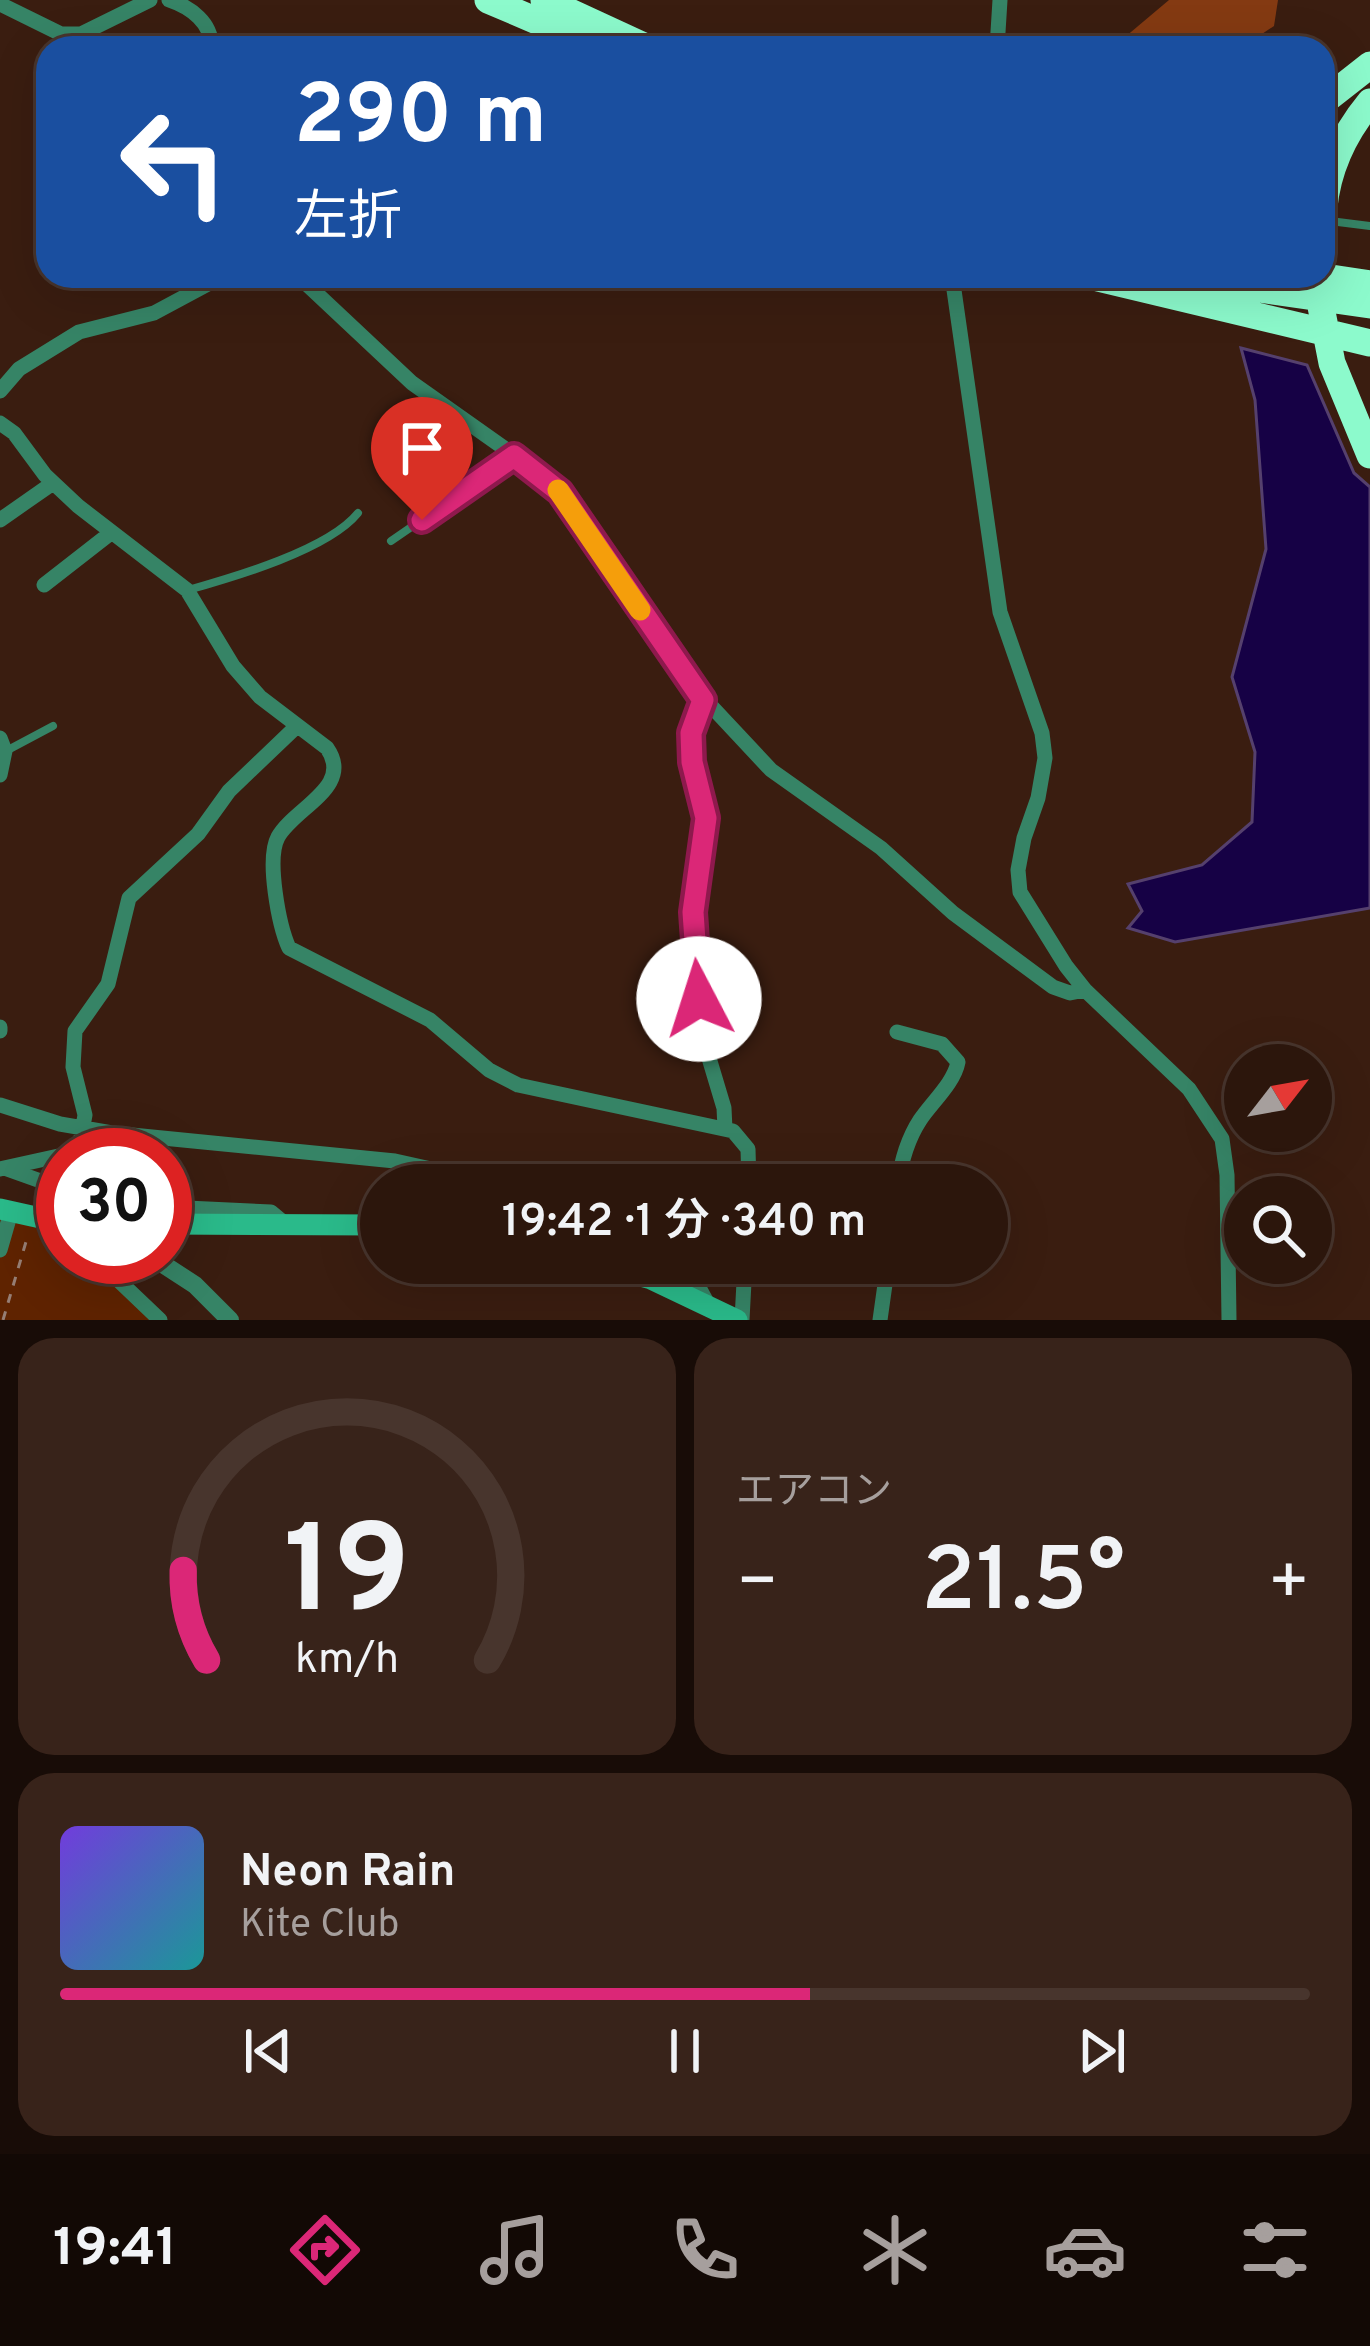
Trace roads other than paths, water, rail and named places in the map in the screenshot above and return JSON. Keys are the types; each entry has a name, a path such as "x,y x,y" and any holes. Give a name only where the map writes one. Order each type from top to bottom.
{"highway":[{"path":"488,0 573,36"},
{"path":"544,0 622,36"},
{"path":"1335,93 1370,65"},
{"path":"1335,133 1348,105 1370,86"},
{"path":"1335,160 1348,129 1370,101"},
{"path":"1335,279 1370,284"},
{"path":"1188,288 1370,343"},
{"path":"1207,288 1370,305"},
{"path":"1318,288 1332,363 1370,455"},
{"path":"1327,288 1344,374 1370,433"}],"main road":[{"path":"6,1210 36,1217"},
{"path":"192,1224 360,1224"},
{"path":"662,1284 740,1320"}],"street":[{"path":"0,4 61,34 81,34 150,0"},
{"path":"169,0 192,10 211,36"},
{"path":"998,36 1000,0"},
{"path":"0,391 19,369 79,332 154,313 201,288"},
{"path":"310,288 378,356 560,492 703,700 771,770 881,848 953,913 1053,987 1070,993 1085,990"},
{"path":"954,288 1000,612 1042,734 1045,758 1021,854 1020,892 1085,990 1189,1089 1222,1139 1227,1175 1229,1320"},
{"path":"0,423 14,433 53,483 187,590 233,666 260,697 335,759 335,773 325,790 276,839 272,857 283,936 289,948 430,1020 489,1070 518,1085 734,1131 748,1149 748,1164"},
{"path":"0,520 53,483"},
{"path":"44,585 112,532"},
{"path":"703,700 691,733 692,762 706,818 693,912 703,1038 724,1108 725,1129"},
{"path":"2,1169 63,1155 80,1143 85,1114 73,1067 76,1031 108,984 129,898 197,834 229,791 297,726"},
{"path":"0,775 2,744"},
{"path":"897,1031 942,1044 958,1062 956,1074 907,1144 903,1164"},
{"path":"0,1105 60,1124 112,1133 408,1164"},
{"path":"2,1169 36,1180"},
{"path":"192,1208 272,1212 283,1222"},
{"path":"0,1250 6,1210"},
{"path":"192,1283 230,1320"},
{"path":"122,1284 160,1320"},
{"path":"696,1284 709,1306"},
{"path":"740,1320 743,1284"},
{"path":"880,1320 885,1284"}],"lane":[{"path":"1335,222 1370,226"},
{"path":"391,541 514,456"},
{"path":"187,590 296,553 351,522 358,513"},
{"path":"2,744 52,726"}]}
